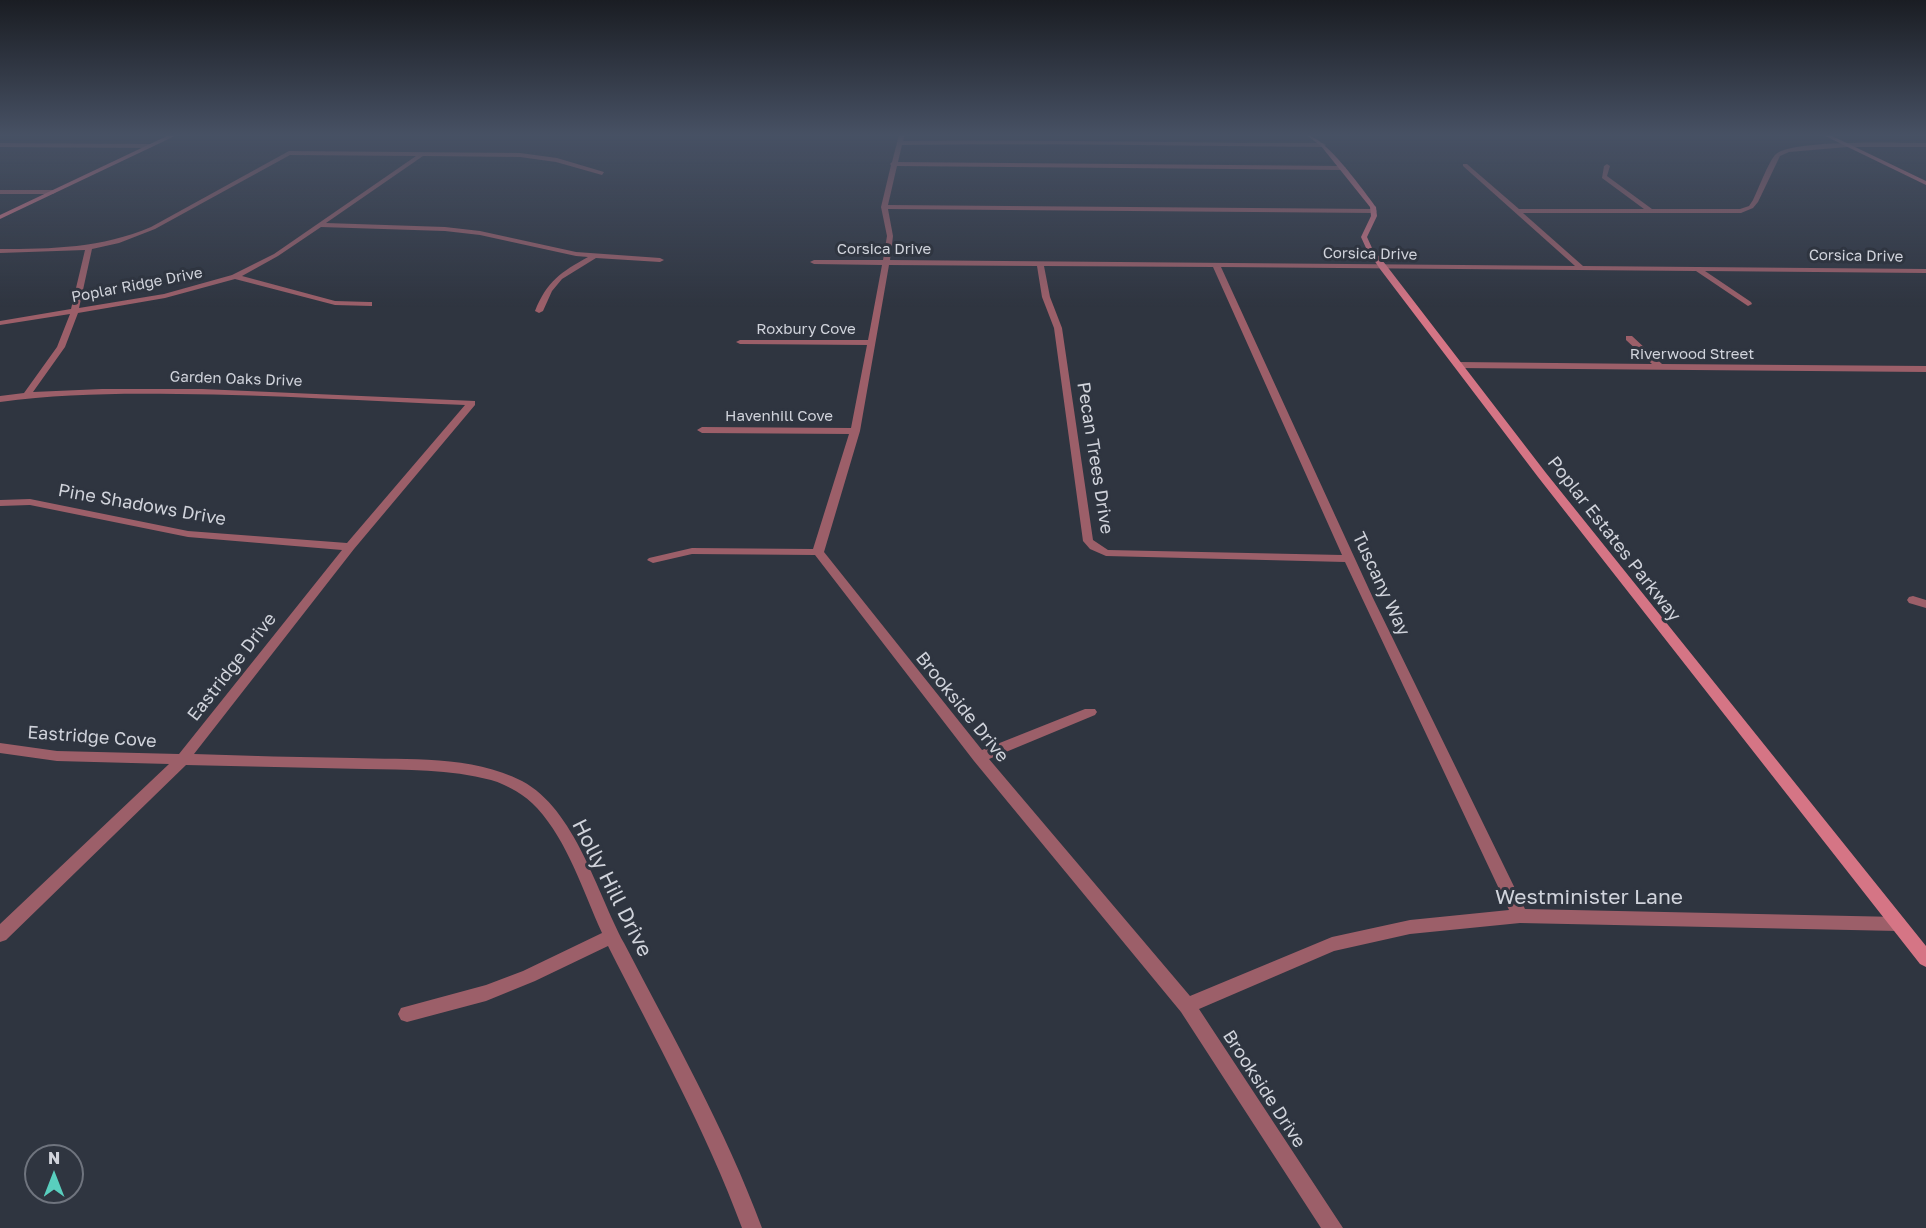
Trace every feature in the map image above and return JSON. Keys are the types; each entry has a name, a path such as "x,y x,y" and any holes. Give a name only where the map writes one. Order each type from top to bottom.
{"street":[{"path":"0,217 52,192"},
{"path":"0,251 50,251 89,247 145,232 217,192"},
{"name":"Poplar Ridge Drive","path":"0,323 181,292 235,277 267,261 366,192"},
{"path":"653,560 692,550 818,552 855,431 872,343 890,236 884,207 887,192"},
{"path":"884,207 1374,211 1362,192"},
{"path":"1498,192 1580,267"},
{"path":"1624,192 1652,213"},
{"path":"1520,211 1652,213 1741,211 1751,207 1759,192"},
{"name":"Poplar Estates Parkway","path":"1374,211 1364,237 1383,267 1542,476 1926,959"},
{"path":"319,225 445,229 480,233 593,257 660,260"},
{"path":"27,395 61,347 75,310 89,247"},
{"path":"539,311 545,292 553,282 593,257"},
{"name":"Corsica Drive","path":"814,262 1926,271"},
{"name":"Pecan Trees Drive","path":"1040,264 1046,297 1059,335 1088,541 1094,547 1106,554 1349,559"},
{"name":"Tuscany Way","path":"1216,265 1349,559 1520,916"},
{"path":"1696,268 1748,304"},
{"path":"235,277 335,303 369,304"},
{"path":"1629,338 1660,368"},
{"name":"Roxbury Cove","path":"740,342 872,343"},
{"name":"Riverwood Street","path":"1458,365 1926,369"},
{"name":"Garden Oaks Drive","path":"0,399 27,395 125,390 230,390 472,403"},
{"name":"Eastridge Drive","path":"0,935 182,760 350,547 472,403"},
{"name":"Havenhill Cove","path":"702,430 855,431"},
{"name":"Pine Shadows Drive","path":"0,503 30,502 188,534 350,547"},
{"name":"Brookside Drive","path":"818,552 979,757 1187,1006 1333,1228"},
{"path":"1913,600 1926,604"},
{"path":"979,757 1090,712"},
{"name":"Eastridge Cove","path":"0,748 57,756 182,760"},
{"name":"Holly Hill Drive","path":"182,760 414,765 466,770 504,781 529,792 559,825 612,936 736,1179 752,1228"},
{"name":"Westminister Lane","path":"1187,1006 1332,944 1410,927 1520,916 1898,924"},
{"path":"407,1014 486,993 529,976 612,936"}]}
